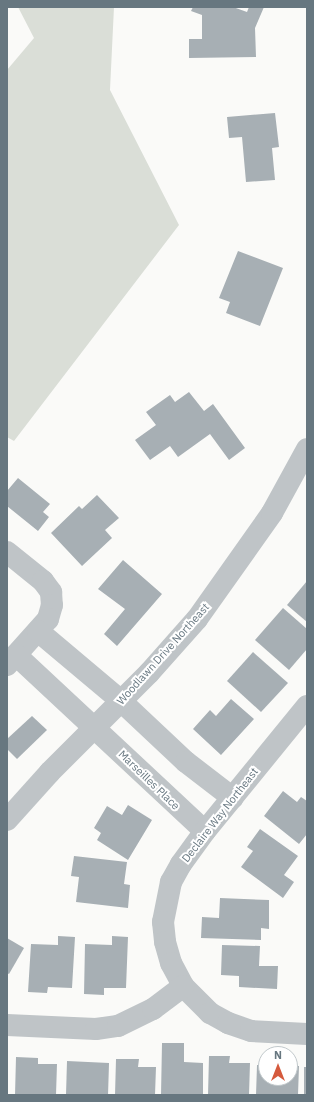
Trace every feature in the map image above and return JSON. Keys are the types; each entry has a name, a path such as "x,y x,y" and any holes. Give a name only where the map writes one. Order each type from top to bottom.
{"street":[{"name":"Woodlawn Drive Northeast","path":"7,820 197,619 272,513 307,449"},
{"path":"7,552 43,581 52,592 52,605 48,619 12,660"},
{"path":"38,631 121,701 186,762 232,798"},
{"name":"Marseilles Place","path":"12,660 94,728 205,831"},
{"name":"Declaire Way Northeast","path":"307,706 205,831 171,882 163,922 165,942 171,963 183,986 210,1013 228,1023 251,1031 307,1034"},
{"path":"7,1025 96,1029 118,1026 153,1009 183,986"}],"shaded area":[{"path":"18,7 114,7 110,90 179,225 14,441 7,437 7,70 34,38"}],"building":[{"path":"193,7 233,7 247,12 249,7 264,7 255,28 256,57 189,58 189,39 202,39 202,15 191,11"},
{"path":"275,113 279,147 272,148 275,180 246,182 242,137 229,138 227,117"},
{"path":"238,251 283,268 260,326 226,313 230,302 219,298"},
{"path":"189,392 204,411 213,404 245,448 229,460 210,434 178,457 170,446 150,460 135,440 156,425 146,412 170,395 175,402"},
{"path":"18,478 50,504 43,512 49,517 38,531 7,506 7,491"},
{"path":"97,495 119,518 105,530 112,538 82,566 51,533 79,506 82,509"},
{"path":"123,560 162,594 117,646 104,634 125,609 98,589"},
{"path":"307,581 307,622 287,605"},
{"path":"283,608 307,629 307,649 289,670 255,640"},
{"path":"253,652 288,683 261,712 227,681"},
{"path":"231,699 254,719 221,755 193,729 210,710 216,716"},
{"path":"32,716 47,730 17,759 7,749 7,739"},
{"path":"283,791 297,802 301,797 307,801 307,834 299,844 264,816"},
{"path":"128,805 152,820 128,860 97,840 101,833 94,828 107,806 122,815"},
{"path":"260,829 298,856 284,875 294,882 283,898 241,867 253,851 247,847"},
{"path":"74,856 127,862 124,884 130,885 128,908 76,902 79,877 71,876"},
{"path":"220,898 269,900 269,929 261,928 261,940 201,938 202,917 219,918"},
{"path":"58,936 75,937 72,988 48,987 47,993 28,992 31,944 58,945"},
{"path":"112,936 128,937 126,988 104,988 104,995 84,994 85,944 112,945"},
{"path":"7,938 24,948 9,974 7,973"},
{"path":"222,945 260,946 259,966 278,966 277,989 239,987 239,976 221,975"},
{"path":"162,1043 184,1043 184,1062 203,1063 203,1095 161,1095"},
{"path":"209,1056 230,1056 229,1063 250,1063 249,1095 208,1095"},
{"path":"16,1057 38,1058 38,1064 57,1064 56,1095 15,1095"},
{"path":"116,1059 139,1059 138,1067 156,1067 155,1095 115,1095"},
{"path":"67,1061 109,1063 108,1095 66,1095"},
{"path":"257,1065 258,1086 298,1086 299,1066 298,1095 256,1095"},
{"path":"304,1067 307,1067 307,1095 304,1095"}]}
